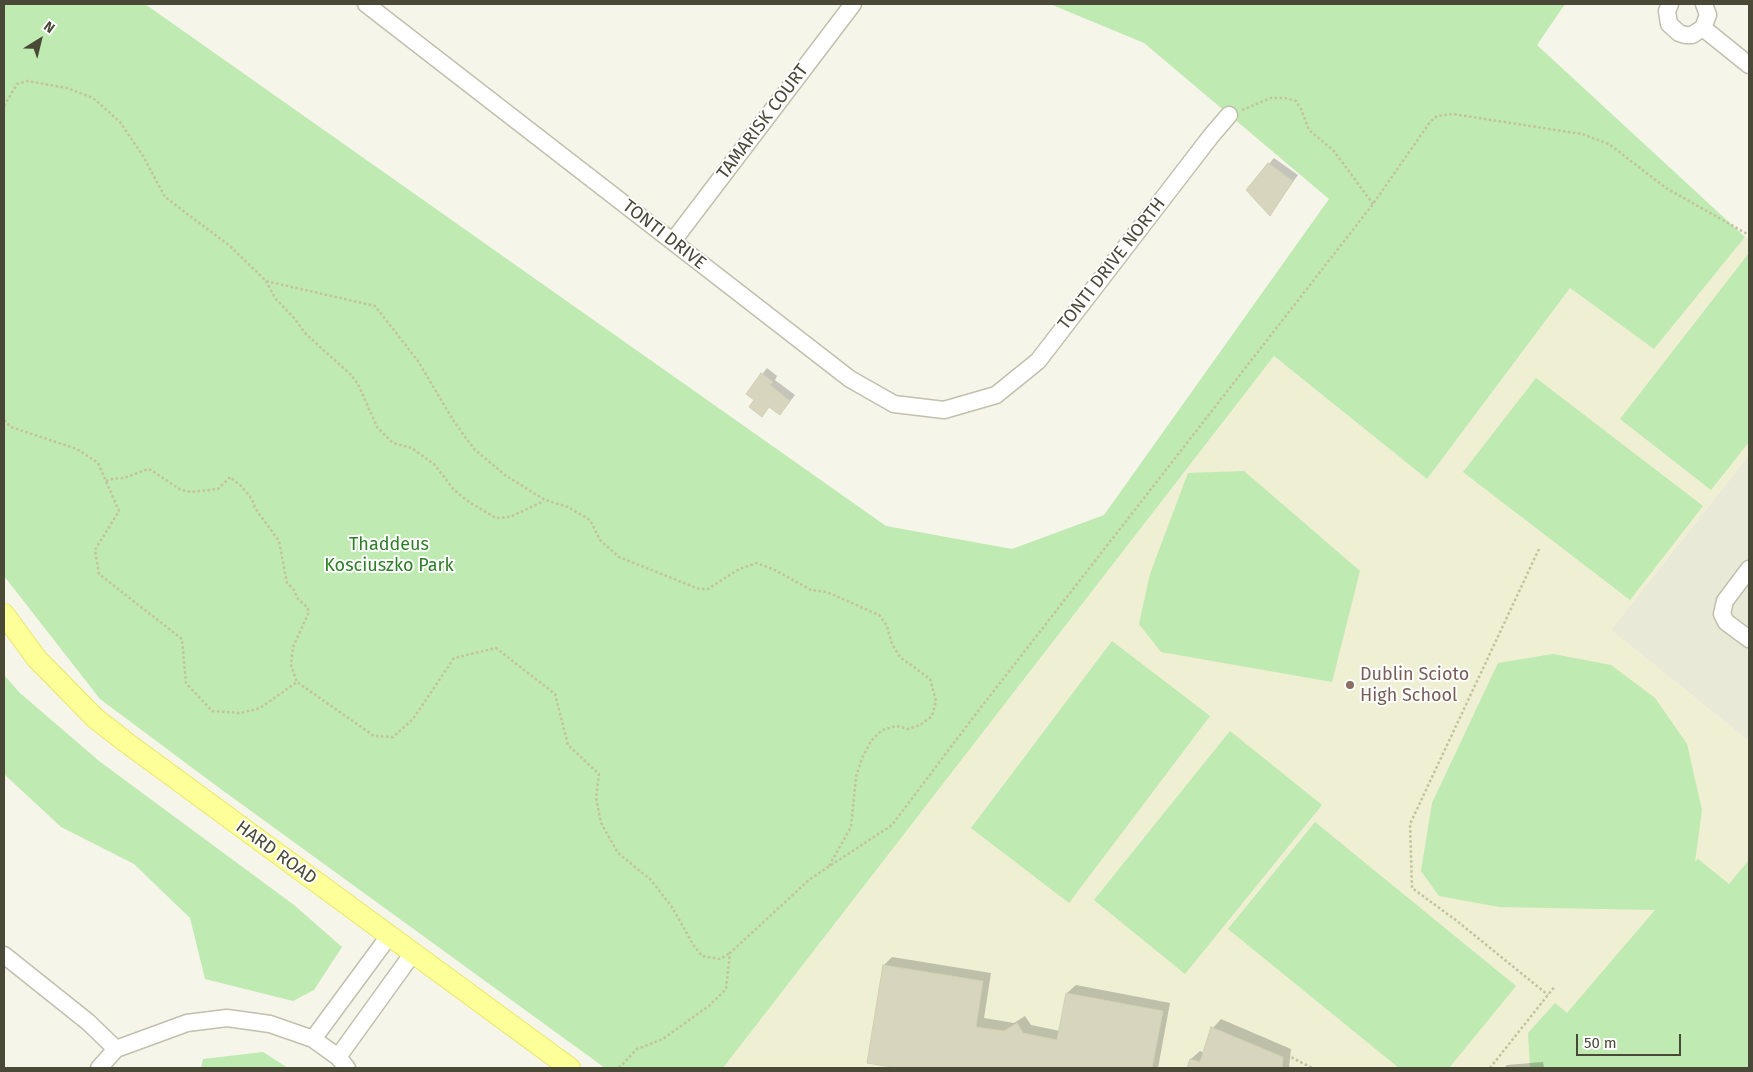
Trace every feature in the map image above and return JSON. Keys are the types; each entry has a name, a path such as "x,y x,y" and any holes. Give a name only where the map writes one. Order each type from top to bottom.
{"main road":[{"name":"HARD ROAD","path":"4,614 37,659 95,718 570,1068"}],"street":[{"name":"TONTI DRIVE","path":"366,4 850,380 894,404 944,410 983,399"},
{"name":"TAMARISK COURT","path":"672,241 853,4"},
{"path":"1670,4 1667,18 1673,30 1685,35 1692,35 1703,28 1708,15 1704,4"},
{"path":"1703,28 1749,65"},
{"name":"TONTI DRIVE NORTH","path":"983,399 996,395 1038,361 1221,122 1229,115"},
{"path":"1749,569 1725,601 1722,614 1726,622 1749,639"},
{"path":"312,1039 389,936"},
{"path":"99,1068 116,1049 187,1024 227,1018 270,1024 312,1039 342,1063 413,953"},
{"path":"4,955 81,1016 116,1049"}],"path":[{"path":"4,106 17,84 27,81 67,88 93,98 120,122 143,156 165,197 230,246 266,281 275,298 306,334 350,374 358,384 377,426 393,443 412,448 428,459 435,465 454,490 468,502 496,518 510,517 545,500"},
{"path":"1229,115 1271,98 1285,98 1296,101 1309,130 1334,151 1373,204"},
{"path":"106,481 124,478 148,469 181,490 191,492 218,489 230,477 242,486 252,499 254,508 279,541 287,583 309,612 293,647 291,665 297,682 374,736 393,737 413,719 454,658 496,648 555,694 568,745 599,774 596,798 601,823 618,853 651,880 672,907 694,946 702,956 720,959 810,879 892,826 975,715 1373,204 1430,122 1437,116 1453,114 1582,134 1609,144 1666,188 1749,235"},
{"path":"266,281 375,306 418,361 453,420 474,449 505,475 545,500 568,507 590,520 600,540 619,557 699,589 708,589 739,569 757,563 811,590 827,592 879,615 887,626 892,644 900,657 930,679 936,701 932,716 920,725 908,729 897,726 882,730 871,741 862,758 856,777 850,827 829,867"},
{"path":"4,420 12,427 76,449 98,464 119,511 95,550 99,574 182,639 186,683 212,711 241,713 260,708 297,682"},
{"path":"1539,549 1410,824 1412,888 1457,921 1548,996"},
{"path":"619,1068 637,1049 663,1039 710,1005 726,989 730,952"},
{"path":"1490,1068 1555,986"},
{"path":"1286,1054 1312,1068"}],"shaded area":[{"name":"Dublin Scioto High School","path":"1745,237 1749,240 1749,455 1611,630 1749,741 1749,1068 723,1068 1274,356 1427,479 1570,288 1654,349"},
{"path":"1749,455 1749,741 1611,630"}],"green space":[{"name":"Thaddeus Kosciuszko Park","path":"4,4 145,4 886,526 1012,549 1104,515 1329,199 1144,43 1050,4 1565,4 1537,45 1745,237 1654,349 1570,288 1427,479 1274,356 723,1068 605,1068 100,699 4,576"},
{"path":"1749,253 1749,442 1711,490 1620,419"},
{"path":"1536,378 1703,506 1630,600 1463,472"},
{"path":"1244,471 1360,571 1332,682 1161,652 1139,624 1150,574 1188,473"},
{"path":"1112,641 1210,716 1069,903 971,828"},
{"path":"1553,654 1611,665 1655,698 1687,744 1702,810 1695,862 1698,859 1729,884 1749,860 1749,1068 1530,1068 1528,1033 1555,1003 1567,1013 1655,910 1499,907 1439,896 1421,871 1432,803 1498,663"},
{"path":"4,675 20,693 99,761 294,905 342,947 314,990 293,1001 205,979 190,918 134,864 61,827 4,774"},
{"path":"1230,731 1322,805 1185,974 1094,900"},
{"path":"1315,822 1516,986 1449,1068 1399,1068 1228,929"},
{"path":"263,1052 288,1068 201,1068 203,1059"}],"building":[{"path":"1268,163 1293,181 1270,216 1246,190"},
{"path":"761,373 773,382 770,385 790,401 780,415 769,407 762,417 749,407 754,400 746,394"},
{"path":"883,965 983,981 976,1027 1004,1031 1017,1023 1023,1033 1057,1040 1066,993 1163,1011 1152,1068 898,1068 867,1063"},
{"path":"1211,1027 1283,1057 1282,1068 1187,1068 1190,1059 1200,1062"}],"place":[{"name":"Dublin Scioto High School","path":"1350,685"}]}
